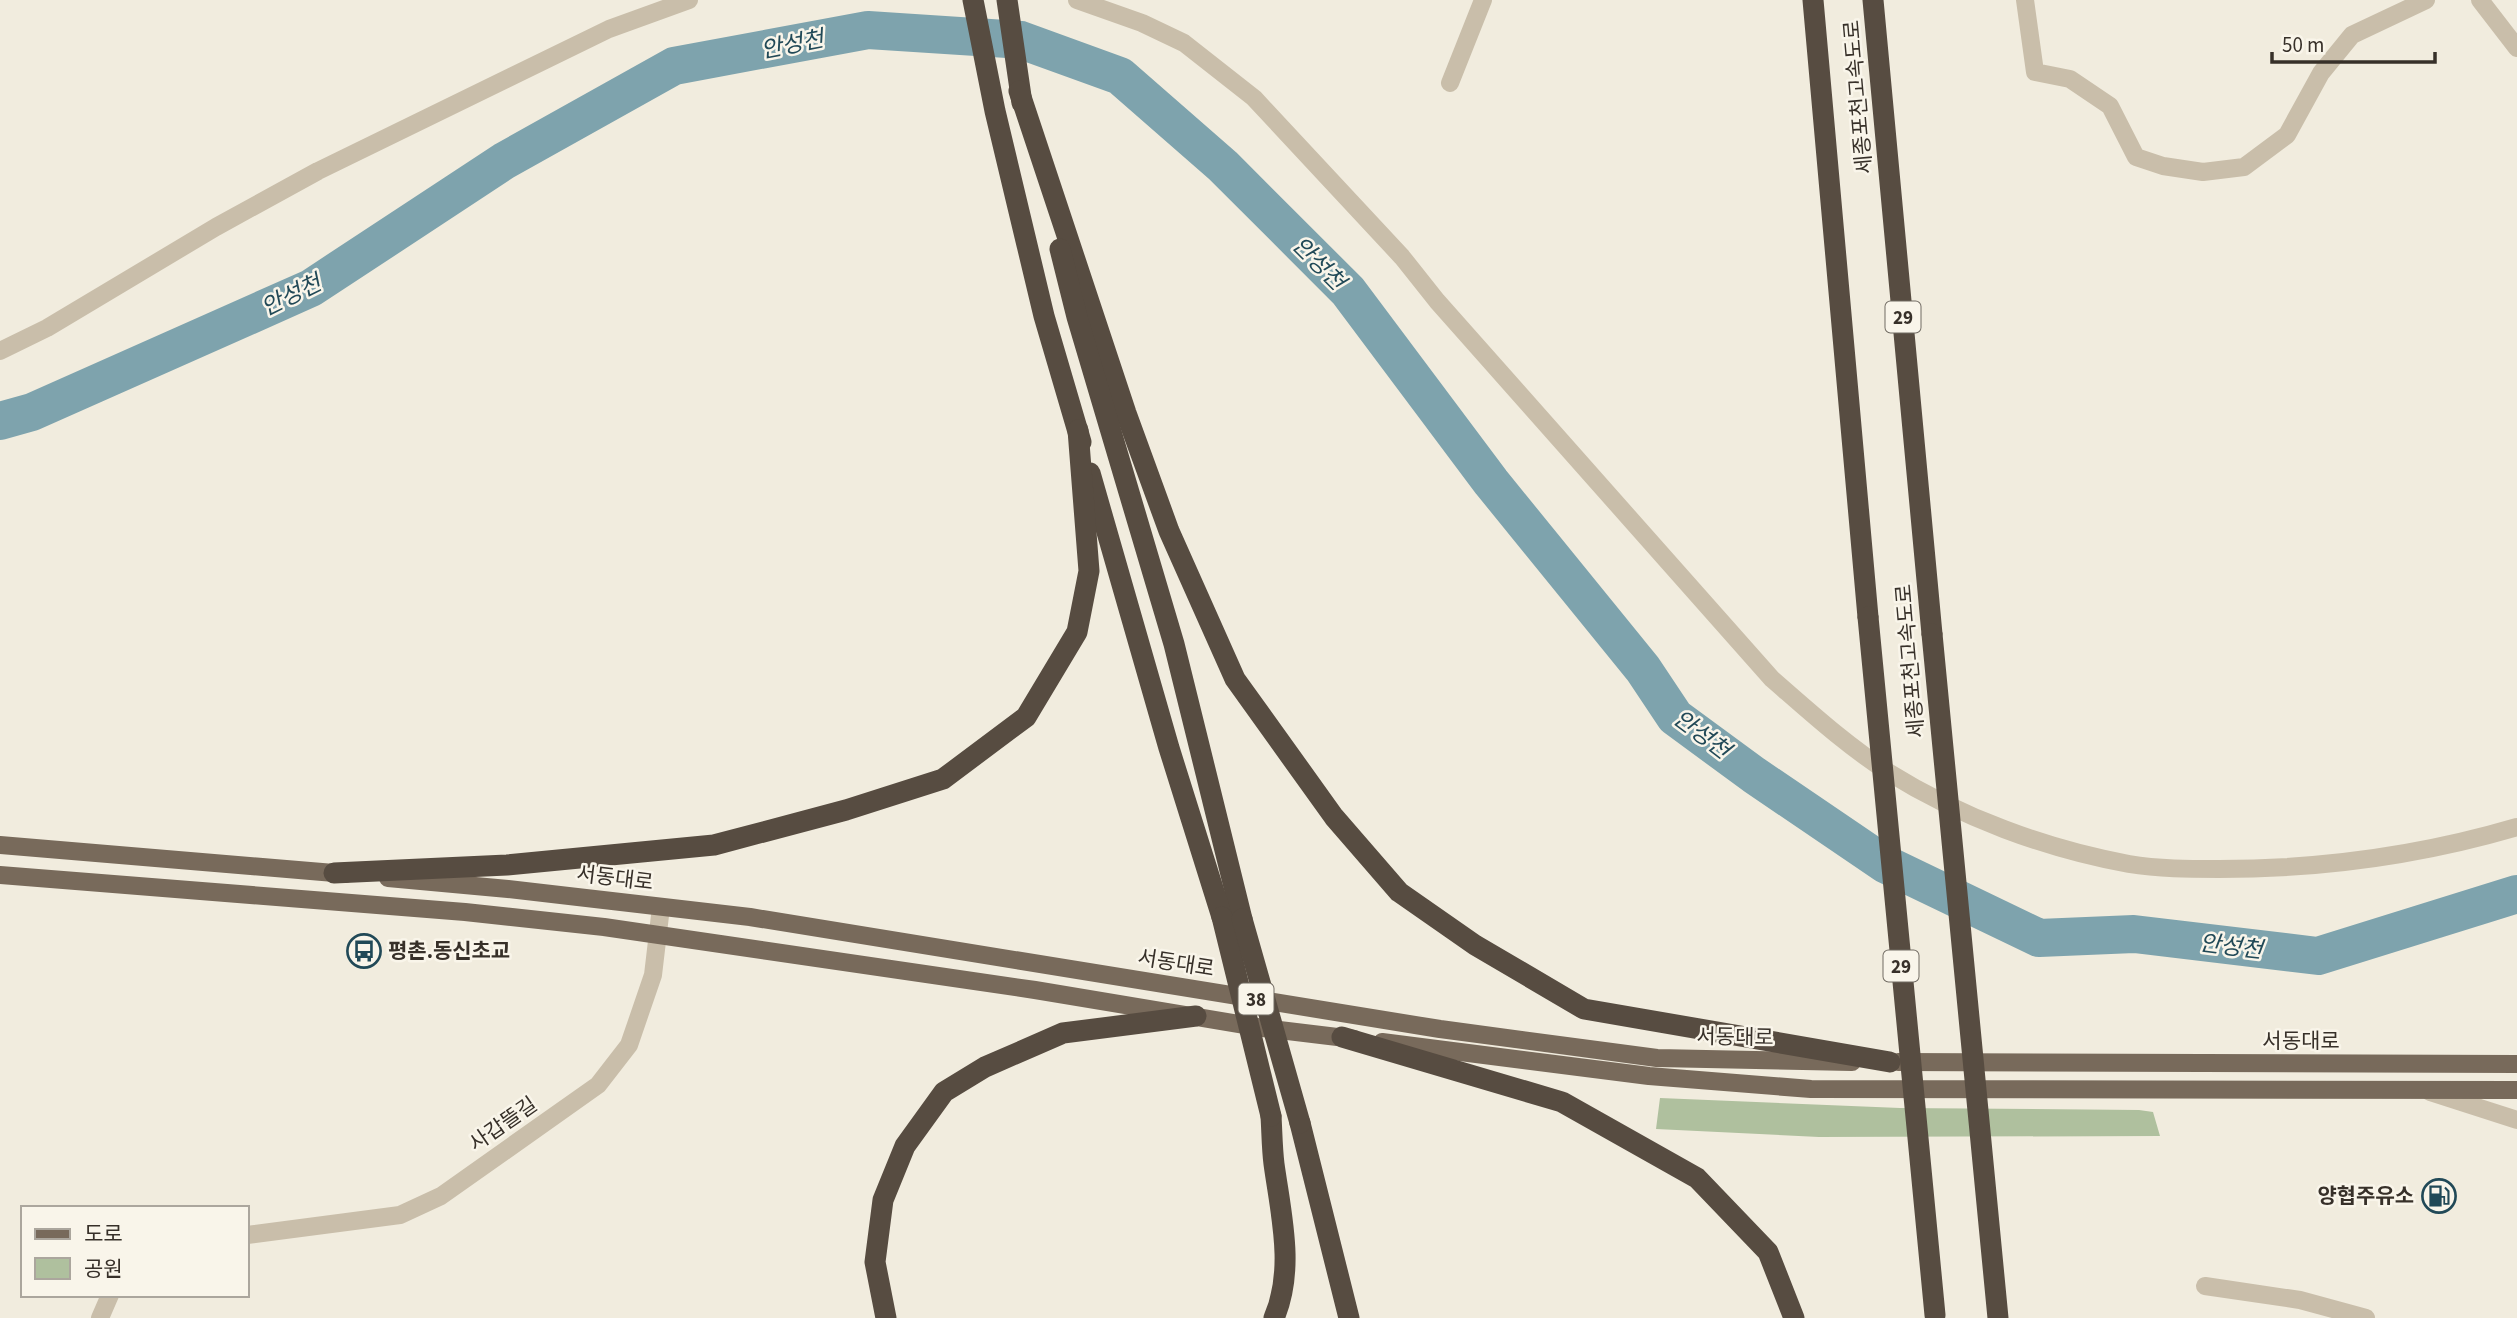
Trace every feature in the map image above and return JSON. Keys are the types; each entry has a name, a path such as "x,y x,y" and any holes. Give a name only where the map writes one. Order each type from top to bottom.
{"highway":[{"path":"972,0 995,111 1044,316 1169,748 1232,918 1300,1123 1349,1318"},
{"path":"1007,0 1019,91 1086,317 1174,645 1232,918 1271,1116 1274,1161 1287,1249 1280,1304 1273,1318"},
{"name":"세종포천고속도로","path":"1813,0 1868,617 1935,1317"},
{"name":"세종포천고속도로","path":"1873,0 1998,1318"},
{"path":"1086,317 1126,413 1170,531 1235,679 1334,817 1399,891 1475,945 1584,1009 1890,1062"},
{"path":"334,873 507,864 714,845 846,810 943,779 1026,717 1077,632 1089,571 1078,430"},
{"path":"886,1318 875,1262 883,1200 905,1146 944,1092 985,1067 1063,1033 1196,1016"},
{"path":"1342,1037 1562,1102 1697,1178 1768,1252 1794,1318"}],"main road":[{"name":"서동대로","path":"0,845 509,889 750,917 1440,1029 1657,1058 1890,1062 2517,1065"},
{"name":"서동대로","path":"0,875 465,912 659,935 1342,1037 1650,1076 1811,1088 2517,1090"}],"street":[{"path":"0,351 47,328 216,227 318,171 609,29 689,0"},
{"path":"1077,0 1142,23 1184,43 1254,98 1402,257 1437,301 1772,679 1832,732 1930,796 1988,823 2033,839 2130,864 2174,869 2245,869 2321,864 2392,855 2517,827"},
{"path":"1450,83 1483,0"},
{"path":"2025,0 2035,72 2070,79 2109,106 2136,157 2162,166 2203,172 2244,167 2287,135 2322,73 2352,35 2426,0"},
{"path":"2480,0 2517,48"},
{"name":"사갑뜰길","path":"248,1234 400,1215 441,1196 598,1085 628,1045 653,975 661,907"},
{"path":"2427,1090 2517,1119"},
{"path":"2205,1286 2300,1300 2366,1318"},
{"path":"100,1318 109,1297"}],"green space":[{"path":"1660,1098 1900,1108 2139,1110 2153,1112 2160,1136 1819,1137 1656,1129"}],"waterway":[{"name":"안성천","path":"0,421 32,412 311,288 504,161 674,66 868,30 1021,40 1120,76 1223,166 1348,291 1491,482 1643,669 1675,717 1754,775 1885,864 2039,938 2134,934 2318,956 2517,894"}],"place":[{"name":"평촌.동신초교","path":"364,951"},
{"name":"양협주유소","path":"2439,1196"}]}
